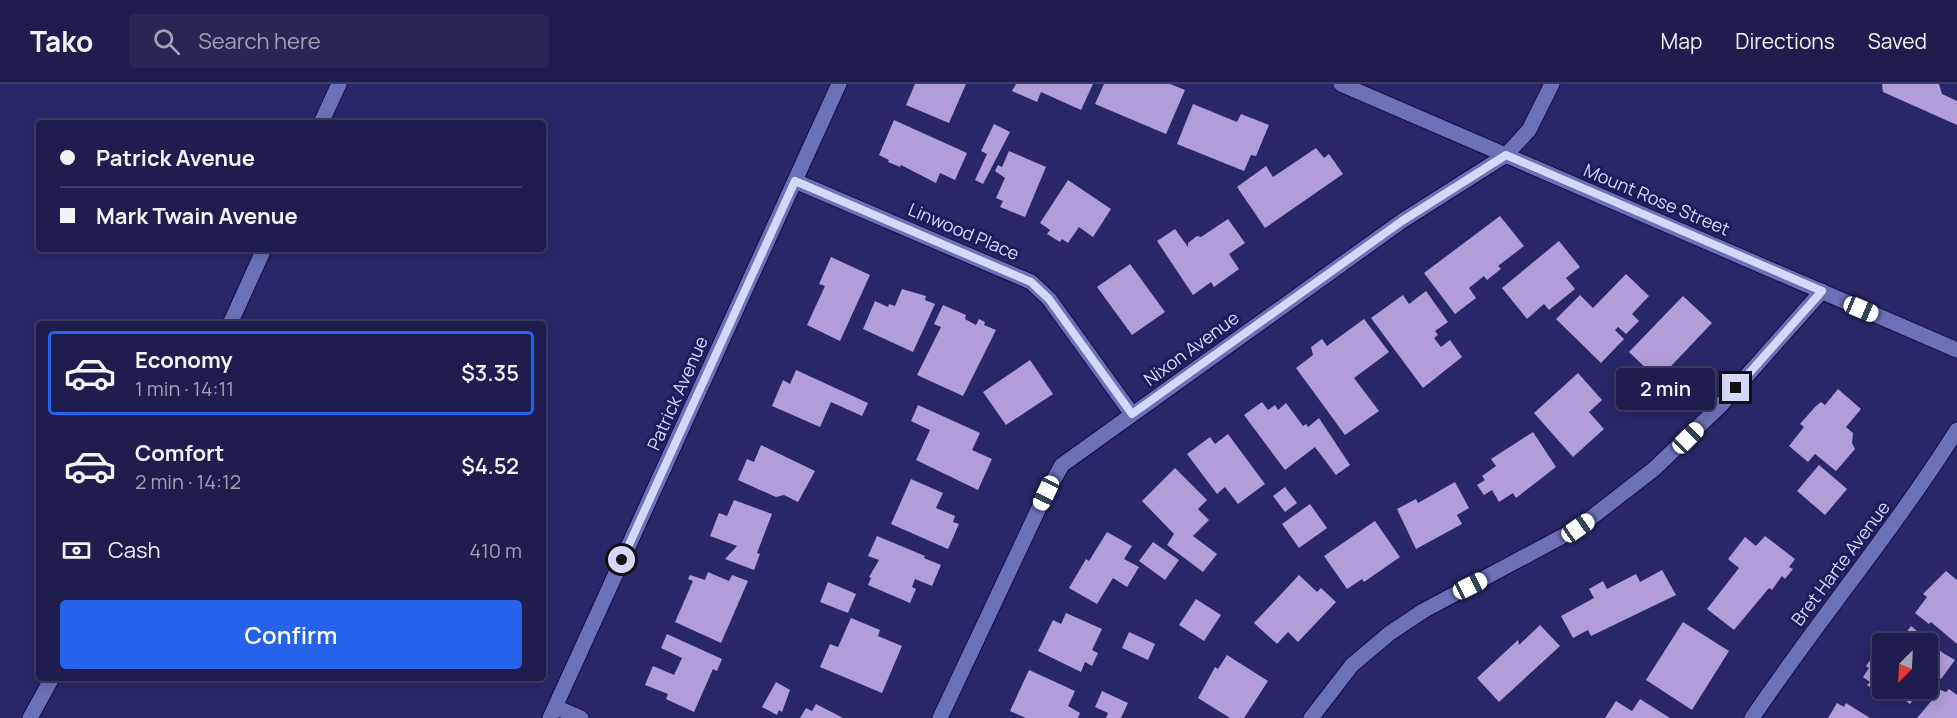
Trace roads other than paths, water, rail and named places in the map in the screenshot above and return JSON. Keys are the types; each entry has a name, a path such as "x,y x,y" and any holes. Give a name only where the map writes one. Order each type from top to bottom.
{"street":[{"path":"322,120 339,84"},
{"name":"Patrick Avenue","path":"553,712 839,84"},
{"name":"Mount Rose Street","path":"1341,84 1957,350"},
{"name":"Nixon Avenue","path":"940,718 1062,465 1402,221 1506,155 1529,130 1552,84"},
{"name":"Linwood Place","path":"795,181 1031,282 1049,299 1132,414"},
{"path":"232,321 263,252"},
{"path":"1311,718 1352,665 1390,633 1423,611 1544,548 1624,494 1720,406 1822,291"},
{"name":"Bret Harte Avenue","path":"1752,718 1788,665 1904,512 1957,430"},
{"path":"30,718 50,681"},
{"path":"553,712 581,718"}]}
